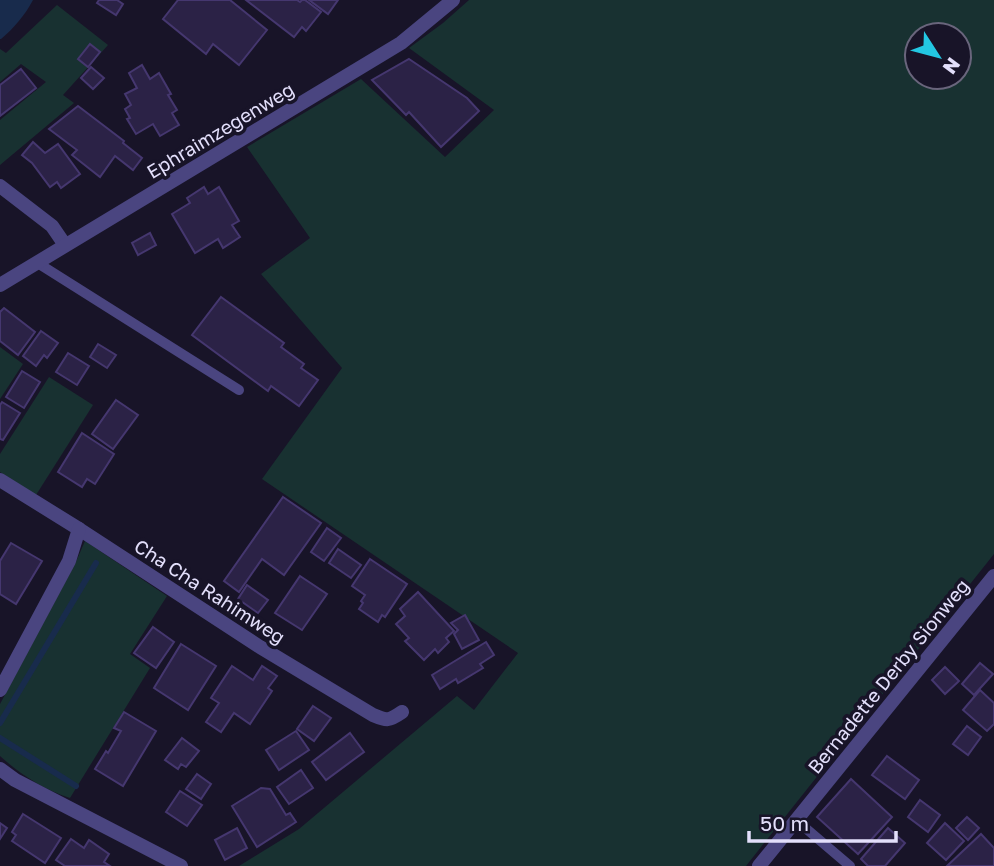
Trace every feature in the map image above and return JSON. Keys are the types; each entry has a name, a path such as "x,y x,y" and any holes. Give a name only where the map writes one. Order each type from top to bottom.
{"street":[{"name":"Ephraimzegenweg","path":"0,285 390,50 453,0"},
{"path":"0,186 52,226 65,245"},
{"name":"Cha Cha Rahimweg","path":"0,480 260,647 373,715 383,720 391,720 402,712"},
{"path":"0,690 69,561 79,529"},
{"name":"Bernadette Derby Sionweg","path":"759,866 994,576"},
{"path":"0,769 15,780 181,866"}],"lane":[{"path":"36,262 239,390"},
{"path":"796,820 850,866"}],"green space":[{"path":"469,0 994,0 994,554 746,866 239,866 299,829 457,696 474,710 518,653 262,479 342,368 261,274 310,238 247,147 361,79 445,157 494,110 409,48"},
{"path":"57,5 108,45 63,95 74,103 0,165 0,120 46,82 21,64 0,82 0,49 6,53"},
{"path":"0,347 23,364 0,399"},
{"path":"49,377 93,405 36,495 0,472 0,454"},
{"path":"85,541 167,596 130,654 150,668 70,798 33,781 0,756 0,704"}],"water":[{"path":"0,0 33,0 19,21 1,39 0,39"}],"building":[{"path":"99,0 117,0 123,4 116,15 97,3"},
{"path":"178,0 230,0 267,30 239,65 213,44 206,54 163,19"},
{"path":"246,0 305,0 321,12 306,31 302,27 294,37"},
{"path":"309,0 338,0 328,14"},
{"path":"90,44 100,52 88,67 78,59"},
{"path":"409,59 467,98 479,111 441,147 409,112 406,115 372,80"},
{"path":"142,65 150,79 159,73 177,110 172,113 179,125 160,136 153,124 136,134 127,119 130,118 125,109 131,105 125,94 137,88 129,73"},
{"path":"91,67 104,78 93,89 81,78"},
{"path":"21,69 36,88 0,116 0,85"},
{"path":"78,106 142,158 133,170 115,156 100,177 72,155 77,150 49,129"},
{"path":"33,142 45,153 58,144 80,174 61,188 57,182 50,187 32,163 22,155"},
{"path":"204,187 208,194 219,187 239,221 232,225 240,237 223,248 218,239 195,253 172,214 190,203 187,198"},
{"path":"150,233 156,245 138,255 132,243"},
{"path":"221,297 284,343 281,347 304,364 301,368 318,380 299,406 271,386 268,391 192,335"},
{"path":"4,308 35,332 18,355 0,341 0,312"},
{"path":"41,331 58,343 47,358 44,355 36,366 23,356"},
{"path":"98,344 116,355 107,368 90,357"},
{"path":"68,353 89,366 77,385 56,372"},
{"path":"22,371 40,382 24,408 6,397"},
{"path":"116,400 138,415 113,449 92,434"},
{"path":"2,402 20,413 3,440 0,439"},
{"path":"82,433 114,454 95,484 87,479 82,487 58,472"},
{"path":"283,497 321,523 284,575 262,559 239,592 224,581"},
{"path":"327,528 341,538 324,561 311,552"},
{"path":"11,543 42,561 16,604 0,594 0,561"},
{"path":"338,549 361,565 351,578 329,563"},
{"path":"370,559 407,584 385,617 382,615 378,622 359,609 365,595 352,586"},
{"path":"300,576 327,594 302,630 275,613"},
{"path":"247,585 268,600 258,613 238,599"},
{"path":"418,592 454,631 446,638 449,642 438,653 435,649 424,660 405,641 409,638 396,624 405,616 400,609"},
{"path":"465,615 479,640 462,649 454,634 458,630 451,623"},
{"path":"153,627 174,642 156,668 134,653"},
{"path":"486,642 494,655 480,664 483,668 458,683 456,679 440,689 432,675"},
{"path":"181,644 216,666 188,710 154,688"},
{"path":"980,663 993,674 974,695 962,684"},
{"path":"232,666 253,680 262,666 277,676 268,688 272,691 250,724 234,713 221,732 206,722 219,703 211,698"},
{"path":"945,667 959,681 945,694 932,680"},
{"path":"980,690 994,703 994,724 987,731 963,710"},
{"path":"313,706 331,718 314,741 297,729"},
{"path":"124,712 156,731 123,786 95,769 121,731 114,728"},
{"path":"967,726 981,737 968,755 953,744"},
{"path":"296,731 309,750 279,770 266,750"},
{"path":"350,733 364,752 326,780 312,762"},
{"path":"182,738 199,751 186,767 181,764 178,769 165,760"},
{"path":"887,756 919,780 905,799 872,775"},
{"path":"301,770 313,788 289,804 277,787"},
{"path":"197,774 211,784 201,799 186,789"},
{"path":"851,779 892,817 858,854 817,817"},
{"path":"261,788 270,789 286,815 290,813 296,822 257,847 232,806"},
{"path":"180,791 202,805 187,826 166,812"},
{"path":"920,800 940,815 928,832 908,817"},
{"path":"23,814 61,838 45,863 12,841 16,835 12,832"},
{"path":"967,817 979,828 968,840 956,828"},
{"path":"0,823 7,828 0,839"},
{"path":"945,823 964,841 946,860 927,843"},
{"path":"237,828 247,848 225,860 215,840"},
{"path":"888,828 905,843 885,866 868,866 861,859"},
{"path":"981,834 994,848 994,866 947,866"},
{"path":"71,839 84,848 89,840 109,854 104,862 110,866 65,866 56,860"}],"waterway":[{"path":"0,723 96,563"},
{"path":"0,738 76,786"}]}
